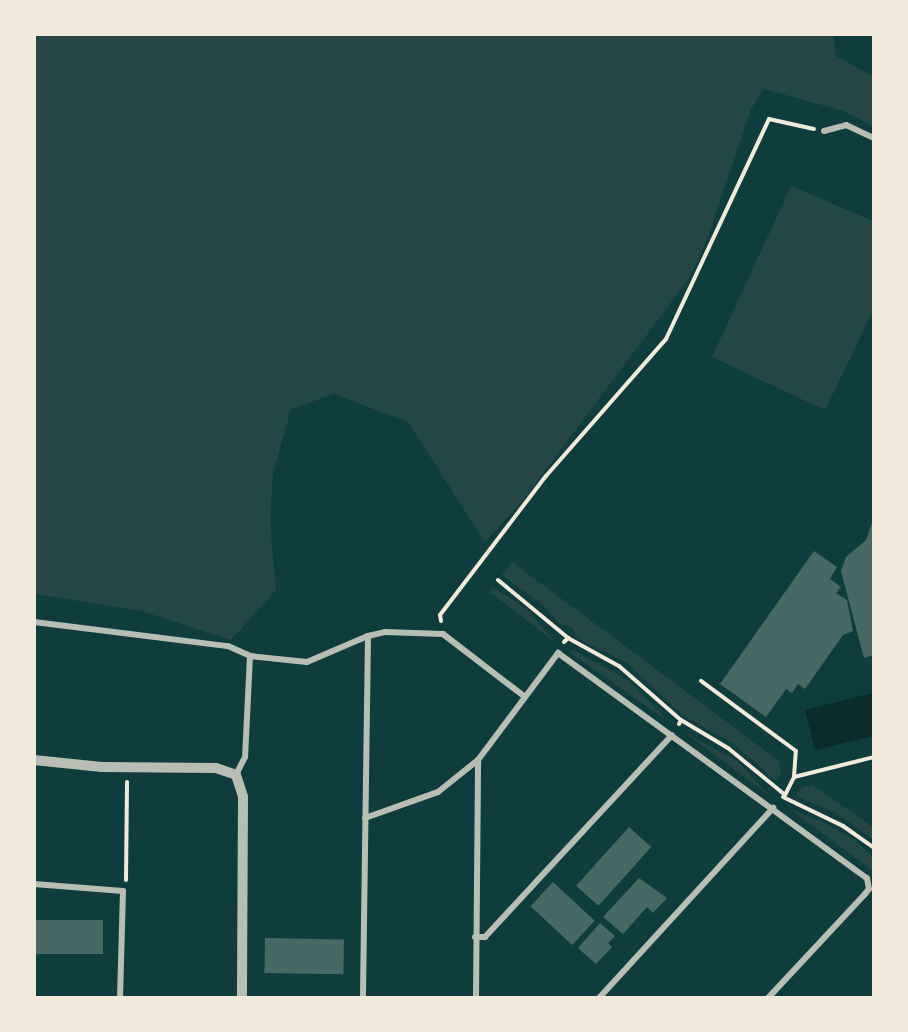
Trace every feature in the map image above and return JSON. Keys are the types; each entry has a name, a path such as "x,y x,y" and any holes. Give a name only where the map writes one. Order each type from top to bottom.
{"street":[{"path":"825,131 846,125 873,138"},
{"path":"34,622 228,646 250,656 307,662 368,636 386,632 443,634 525,697"},
{"path":"363,998 368,636"},
{"path":"365,818 438,792 478,760 558,653 861,872 869,889 768,998"},
{"path":"242,998 243,797 236,775 245,754 250,656"},
{"path":"475,937 485,937 672,735"},
{"path":"34,760 102,767 216,768 236,775"},
{"path":"476,998 478,760"},
{"path":"599,998 773,808"},
{"path":"34,884 123,891 120,998"}],"path":[{"path":"443,634 440,615 546,476 666,339 769,119 825,131"},
{"path":"498,580 568,638 626,671 681,720 728,748 784,795 843,826 873,848"},
{"path":"562,646 568,638"},
{"path":"701,681 796,751 794,777 780,802"},
{"path":"676,727 681,720"},
{"path":"794,777 873,757"},
{"path":"123,891 127,782"}],"shaded area":[{"path":"35,34 833,35 836,56 873,76 873,126 844,111 764,89 751,109 707,240 690,277 524,499 485,542 408,422 334,394 291,409 273,473 270,522 276,590 231,640 141,611 35,594"},
{"path":"791,186 873,221 873,311 825,410 712,357"},
{"path":"512,562 779,761 781,774 776,781 734,744 682,715 627,663 577,638 572,627 561,625 543,605 502,575"},
{"path":"493,587 528,610 555,642 490,592"},
{"path":"573,650 628,680 669,722 569,652"},
{"path":"873,693 873,736 815,750 805,710"},
{"path":"684,732 737,761 770,796"},
{"path":"812,785 873,827 873,839 835,812 796,796 801,788"},
{"path":"790,809 825,823 857,842 873,857 873,871"}],"building":[{"path":"874,517 874,655 864,658 841,571 846,557 866,540"},
{"path":"814,551 837,567 830,579 841,587 836,593 847,600 853,631 843,635 805,689 798,684 792,693 786,689 766,717 720,684"},
{"path":"629,827 651,847 598,906 576,886"},
{"path":"639,878 667,898 653,913 647,907 623,934 603,917"},
{"path":"553,882 595,921 572,945 530,906"},
{"path":"34,920 103,920 103,954 34,954"},
{"path":"600,923 615,936 608,943 612,947 596,964 578,948"},
{"path":"265,938 344,939 343,974 264,973"}]}
